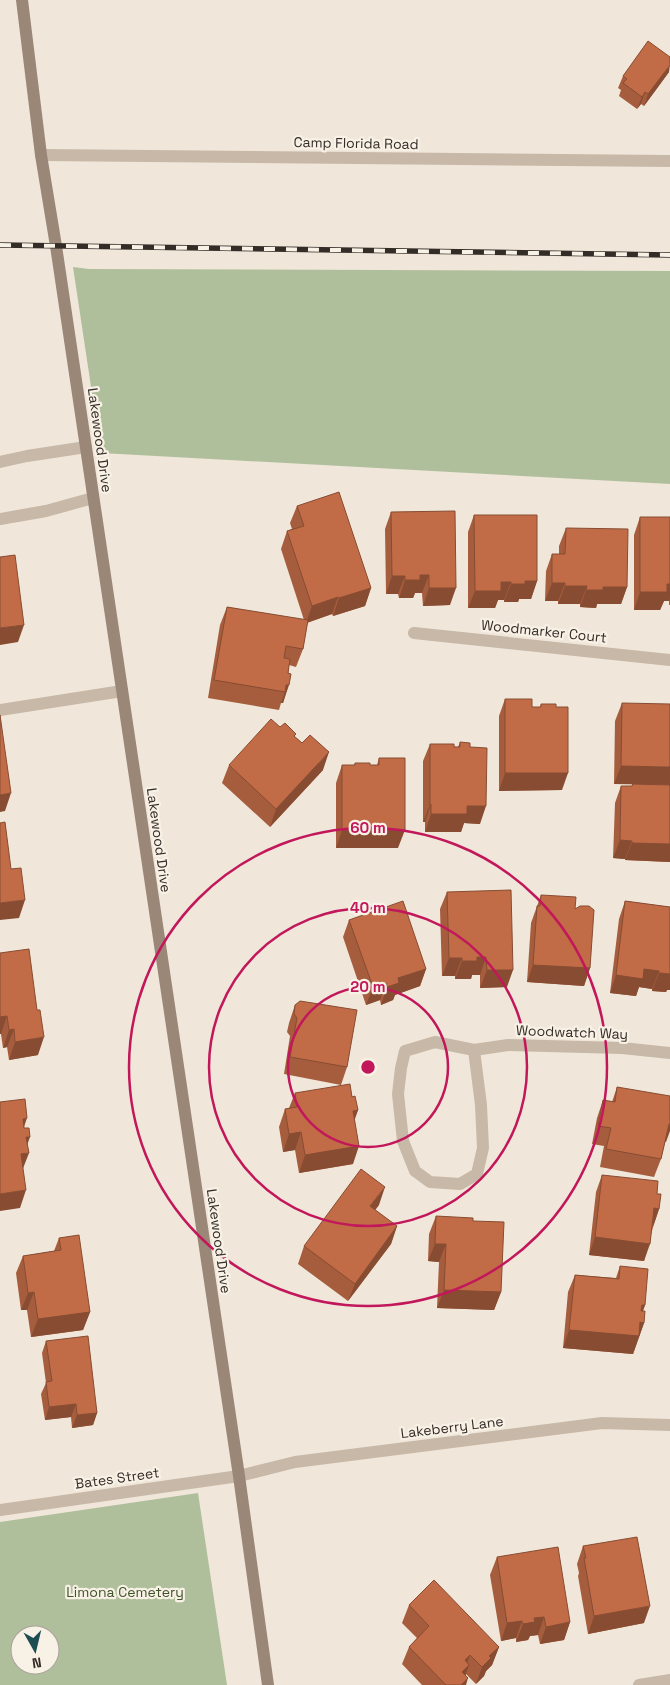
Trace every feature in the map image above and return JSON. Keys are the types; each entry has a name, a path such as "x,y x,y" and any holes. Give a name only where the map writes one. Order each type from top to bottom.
{"street":[{"name":"Lakewood Drive","path":"22,0 41,155 239,1476 268,1685"},
{"name":"Camp Florida Road","path":"41,155 670,161"},
{"path":"0,462 86,447"},
{"path":"0,519 46,512 93,498"},
{"name":"Woodmarker Court","path":"414,632 670,660"},
{"path":"0,710 122,691"},
{"name":"Woodwatch Way","path":"474,1050 481,1105 483,1148 477,1174 460,1184 430,1182 415,1171 403,1140 398,1094 400,1068 404,1051 435,1042 474,1050 508,1045 622,1048 670,1053"},
{"name":"Lakeberry Lane","path":"239,1476 295,1462 602,1423 670,1425"},
{"name":"Bates Street","path":"0,1510 239,1476"},
{"path":"639,1685 670,1680"}],"green space":[{"path":"73,267 89,269 670,271 670,484 101,453"},
{"name":"Limona Cemetery","path":"198,1493 227,1685 0,1685 0,1522"}],"building":[{"path":"648,41 670,57 670,65 648,94 645,92 642,97 623,83 627,79 623,76"},
{"path":"339,492 371,588 312,606 287,531 304,526 297,506"},
{"path":"455,511 456,588 429,588 429,575 420,575 420,580 405,580 405,576 392,576 391,512"},
{"path":"474,515 537,515 537,581 525,581 525,584 501,582 501,591 475,591"},
{"path":"640,517 670,517 670,584 667,584 667,592 640,592"},
{"path":"566,528 628,529 627,587 603,587 603,590 586,590 587,586 565,586 565,583 552,583 552,554 565,554"},
{"path":"15,555 24,625 0,628 0,557"},
{"path":"227,607 308,620 303,649 286,646 284,658 290,659 288,673 291,674 289,685 286,685 285,692 214,680"},
{"path":"505,699 532,699 532,707 541,707 541,704 556,704 556,707 568,707 568,773 505,773"},
{"path":"622,703 670,704 670,767 621,766"},
{"path":"0,715 11,793 0,795"},
{"path":"271,719 280,727 285,723 296,734 294,736 302,743 310,735 329,752 276,809 229,765"},
{"path":"460,742 470,743 470,747 487,748 486,806 467,806 467,814 431,814 430,744 454,744 454,747 460,747"},
{"path":"379,758 405,758 405,830 342,830 342,765 370,763 370,765 379,765"},
{"path":"633,784 670,785 670,844 632,843 632,841 620,840 621,786 632,786"},
{"path":"5,822 11,869 21,868 25,900 0,903 0,823"},
{"path":"511,890 513,970 487,970 486,957 477,957 477,961 462,961 462,958 449,958 447,892"},
{"path":"541,895 576,897 575,909 580,906 589,906 594,910 590,968 533,965 537,906 540,906"},
{"path":"403,901 426,969 398,978 399,983 387,987 386,983 373,987 349,920"},
{"path":"625,901 670,907 670,974 644,969 643,979 616,975"},
{"path":"29,949 37,1010 40,1010 44,1037 15,1042 14,1029 9,1030 7,1016 0,1017 0,953"},
{"path":"300,1001 357,1010 347,1067 290,1057 297,1018 294,1014 295,1005"},
{"path":"350,1084 352,1097 355,1096 358,1110 353,1111 359,1146 305,1155 301,1132 289,1134 285,1109 297,1107 295,1093"},
{"path":"617,1087 670,1096 670,1124 661,1159 606,1149 611,1128 598,1126 603,1100 615,1102"},
{"path":"25,1099 27,1118 23,1119 24,1128 29,1128 30,1137 26,1137 29,1153 21,1154 26,1190 0,1194 0,1102"},
{"path":"361,1169 385,1187 370,1206 397,1226 355,1284 304,1246"},
{"path":"602,1175 658,1181 657,1194 661,1194 659,1209 654,1208 650,1244 595,1237"},
{"path":"436,1216 473,1218 473,1221 504,1222 501,1292 444,1290 446,1244 435,1244"},
{"path":"79,1235 90,1312 38,1319 34,1292 28,1293 23,1256 61,1250 59,1238"},
{"path":"620,1266 648,1269 645,1305 642,1305 641,1311 645,1311 644,1323 640,1322 639,1336 569,1330 575,1275 619,1279"},
{"path":"88,1336 97,1413 77,1415 76,1404 49,1407 46,1382 52,1381 46,1341"},
{"path":"637,1537 650,1606 594,1616 583,1546"},
{"path":"558,1547 570,1622 546,1627 544,1617 534,1618 535,1622 523,1624 522,1621 507,1623 497,1557"},
{"path":"434,1580 499,1647 489,1656 491,1658 482,1667 470,1655 465,1660 469,1665 462,1672 468,1678 461,1685 446,1685 409,1647 429,1626 409,1605"}],"railway":[{"path":"0,245 670,255"}]}
